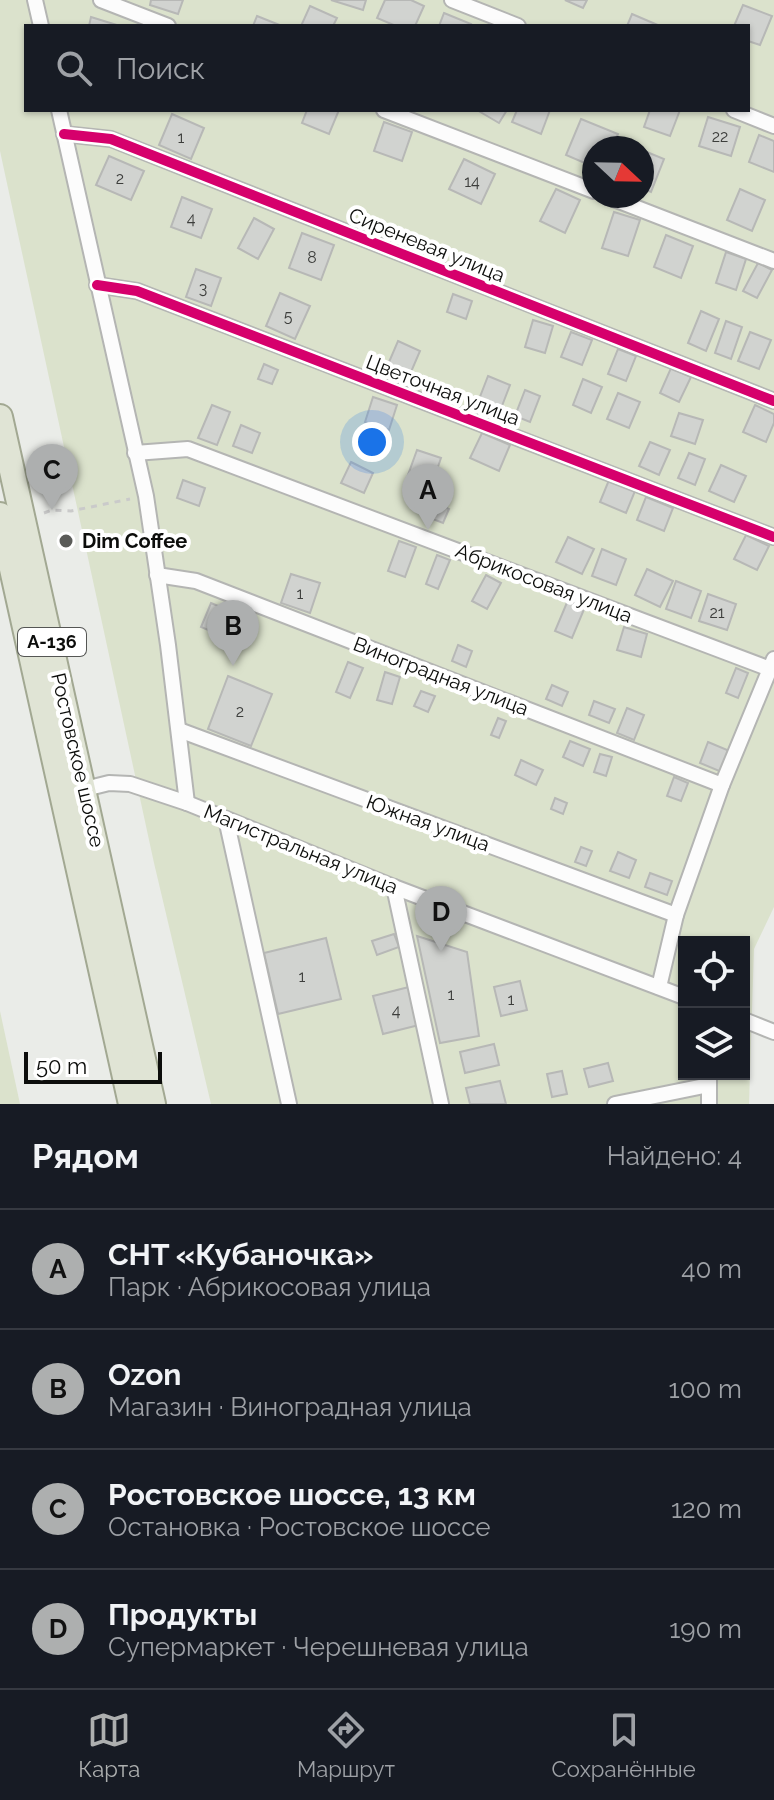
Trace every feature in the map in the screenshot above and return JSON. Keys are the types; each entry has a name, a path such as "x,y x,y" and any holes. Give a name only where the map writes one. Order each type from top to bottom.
{"highway":[{"name":"Ростовское шоссе","path":"0,417 153,1104"},
{"name":"Ростовское шоссе","path":"0,515 131,1104"}],"street":[{"path":"35,0 41,24"},
{"path":"101,0 163,24"},
{"path":"452,0 513,24"},
{"path":"59,112 146,496 187,803"},
{"path":"389,112 582,186"},
{"path":"739,112 774,126"},
{"name":"Сиреневая улица","path":"64,134 111,139 774,401"},
{"path":"637,208 774,261"},
{"name":"Цветочная улица","path":"97,285 137,291 774,537"},
{"name":"Абрикосовая улица","path":"135,453 188,449 772,664"},
{"name":"Виноградная улица","path":"157,575 196,581 722,785"},
{"path":"659,987 676,915 722,785 772,664"},
{"name":"Южная улица","path":"179,730 676,915"},
{"name":"Магистральная улица","path":"85,789 109,783 130,784 187,803 394,887 678,995"},
{"path":"65,806 85,789"},
{"path":"226,819 289,1104"},
{"path":"394,887 441,1104"},
{"path":"750,1022 774,1032"},
{"path":"615,1104 705,1080"},
{"path":"709,1080 709,1104"}],"path":[{"path":"43,513 71,511 146,496"}],"green space":[{"path":"0,0 774,0 774,907 754,949 750,1073 750,936 678,936 678,1080 750,1080 749,1104 211,1104 154,863 0,151"},
{"path":"0,1011 20,1104 0,1104"}],"building":[{"path":"151,0 183,0 178,14 150,5"},
{"path":"331,0 366,0 363,10"},
{"path":"385,0 411,0 424,6 416,24 391,24 377,18"},
{"path":"565,0 587,0 583,8"},
{"path":"743,5 772,16 760,45 750,42 750,24 735,24"},
{"path":"310,6 337,18 334,24 302,24"},
{"path":"444,13 471,24 440,24"},
{"path":"632,14 655,24 628,24"},
{"path":"257,16 277,24 254,24"},
{"path":"91,17 114,24 89,24"},
{"path":"306,112 338,112 329,134 302,123"},
{"path":"480,112 506,112 499,123"},
{"path":"516,112 549,112 541,134 512,122"},
{"path":"649,112 679,112 670,136 644,127"},
{"path":"172,114 204,128 191,159 159,145"},
{"path":"708,117 740,127 731,156 699,146"},
{"path":"581,119 618,134 582,136 582,162 566,155"},
{"path":"384,122 412,132 402,161 374,151"},
{"path":"759,135 774,141 774,172 749,162"},
{"path":"654,155 664,159 654,184"},
{"path":"109,156 144,171 131,200 96,185"},
{"path":"464,159 495,174 481,204 449,189"},
{"path":"556,189 580,200 565,233 540,221"},
{"path":"740,189 765,200 752,231 727,220"},
{"path":"182,197 212,209 201,238 171,227"},
{"path":"614,212 640,220 628,256 602,248"},
{"path":"254,218 274,229 258,259 238,248"},
{"path":"302,233 334,245 321,280 289,268"},
{"path":"666,235 693,246 681,278 654,267"},
{"path":"726,252 746,259 736,290 716,283"},
{"path":"758,263 772,270 757,298 743,291"},
{"path":"196,269 221,278 211,306 186,297"},
{"path":"280,293 310,306 295,339 266,326"},
{"path":"453,294 472,301 466,319 447,312"},
{"path":"701,311 719,319 706,351 688,343"},
{"path":"533,320 553,326 545,353 525,347"},
{"path":"726,321 742,327 731,359 715,353"},
{"path":"571,332 592,340 582,365 561,357"},
{"path":"750,332 771,340 759,369 738,361"},
{"path":"398,341 420,351 408,379 386,369"},
{"path":"618,349 636,356 626,381 608,374"},
{"path":"264,364 278,370 272,384 258,379"},
{"path":"671,368 691,377 679,402 660,393"},
{"path":"488,376 510,385 500,411 478,402"},
{"path":"583,379 602,387 591,413 573,405"},
{"path":"525,390 540,396 530,422 515,416"},
{"path":"618,393 640,402 629,428 607,419"},
{"path":"373,397 397,405 389,430 365,422"},
{"path":"212,405 230,412 217,445 198,438"},
{"path":"755,405 774,414 774,423 766,442 743,432"},
{"path":"679,413 703,420 695,444 671,436"},
{"path":"241,425 260,433 252,453 233,446"},
{"path":"482,433 510,445 499,471 470,458"},
{"path":"650,442 670,450 659,475 639,466"},
{"path":"417,450 441,458 432,484 408,475"},
{"path":"689,453 705,459 695,485 678,478"},
{"path":"351,462 373,473 364,493 341,483"},
{"path":"721,465 746,476 734,502 709,491"},
{"path":"183,480 205,488 199,506 177,498"},
{"path":"609,480 635,491 626,513 600,502"},
{"path":"646,497 673,508 664,531 637,520"},
{"path":"436,503 449,509 443,523 430,518"},
{"path":"746,535 769,546 757,570 734,559"},
{"path":"568,537 594,549 582,574 556,562"},
{"path":"399,541 416,547 405,577 388,571"},
{"path":"602,549 626,559 616,585 592,576"},
{"path":"437,555 450,560 438,589 426,584"},
{"path":"647,569 673,581 660,607 635,595"},
{"path":"291,574 320,583 310,613 281,603"},
{"path":"486,575 501,583 487,609 472,601"},
{"path":"676,581 701,591 691,618 666,609"},
{"path":"708,594 736,604 727,630 699,621"},
{"path":"568,600 585,607 572,638 555,631"},
{"path":"211,603 230,611 220,635 201,627"},
{"path":"624,627 647,634 641,657 617,650"},
{"path":"458,645 472,651 466,667 452,661"},
{"path":"348,662 363,668 350,698 336,692"},
{"path":"736,668 748,673 738,698 726,693"},
{"path":"385,672 400,677 392,704 377,700"},
{"path":"228,676 272,694 251,746 208,729"},
{"path":"552,685 568,692 562,706 546,699"},
{"path":"421,691 435,696 428,712 414,706"},
{"path":"594,701 615,709 609,723 589,715"},
{"path":"627,708 644,715 634,740 617,733"},
{"path":"498,718 506,721 499,738 491,735"},
{"path":"570,741 590,749 583,766 563,757"},
{"path":"708,742 732,752 724,773 700,763"},
{"path":"600,754 612,757 606,776 594,772"},
{"path":"521,760 543,770 536,785 515,775"},
{"path":"674,777 688,783 681,801 667,796"},
{"path":"555,798 567,803 563,814 551,809"},
{"path":"581,847 592,851 586,866 575,862"},
{"path":"618,852 636,860 629,878 610,871"},
{"path":"650,873 672,881 667,895 645,887"},
{"path":"394,934 399,947 377,955 372,941"},
{"path":"417,936 467,952 479,1036 440,1043"},
{"path":"326,938 341,999 278,1014 264,953"},
{"path":"520,981 527,1010 501,1016 494,987"},
{"path":"409,987 419,1025 383,1034 373,996"},
{"path":"494,1044 499,1065 465,1073 460,1052"},
{"path":"608,1063 613,1081 589,1087 584,1069"},
{"path":"562,1071 567,1094 552,1097 547,1074"},
{"path":"500,1081 506,1104 470,1104 466,1088"}],"cycle path":[{"path":"64,134 111,139 774,401"},
{"path":"97,285 137,291 774,537"}],"place":[{"name":"Ростовское шоссе, 13 км","path":"52,510"},
{"name":"СНТ «Кубаночка»","path":"428,530"},
{"name":"Dim Coffee","path":"66,541"},
{"name":"Ozon","path":"233,666"},
{"name":"Продукты","path":"441,952"}]}
